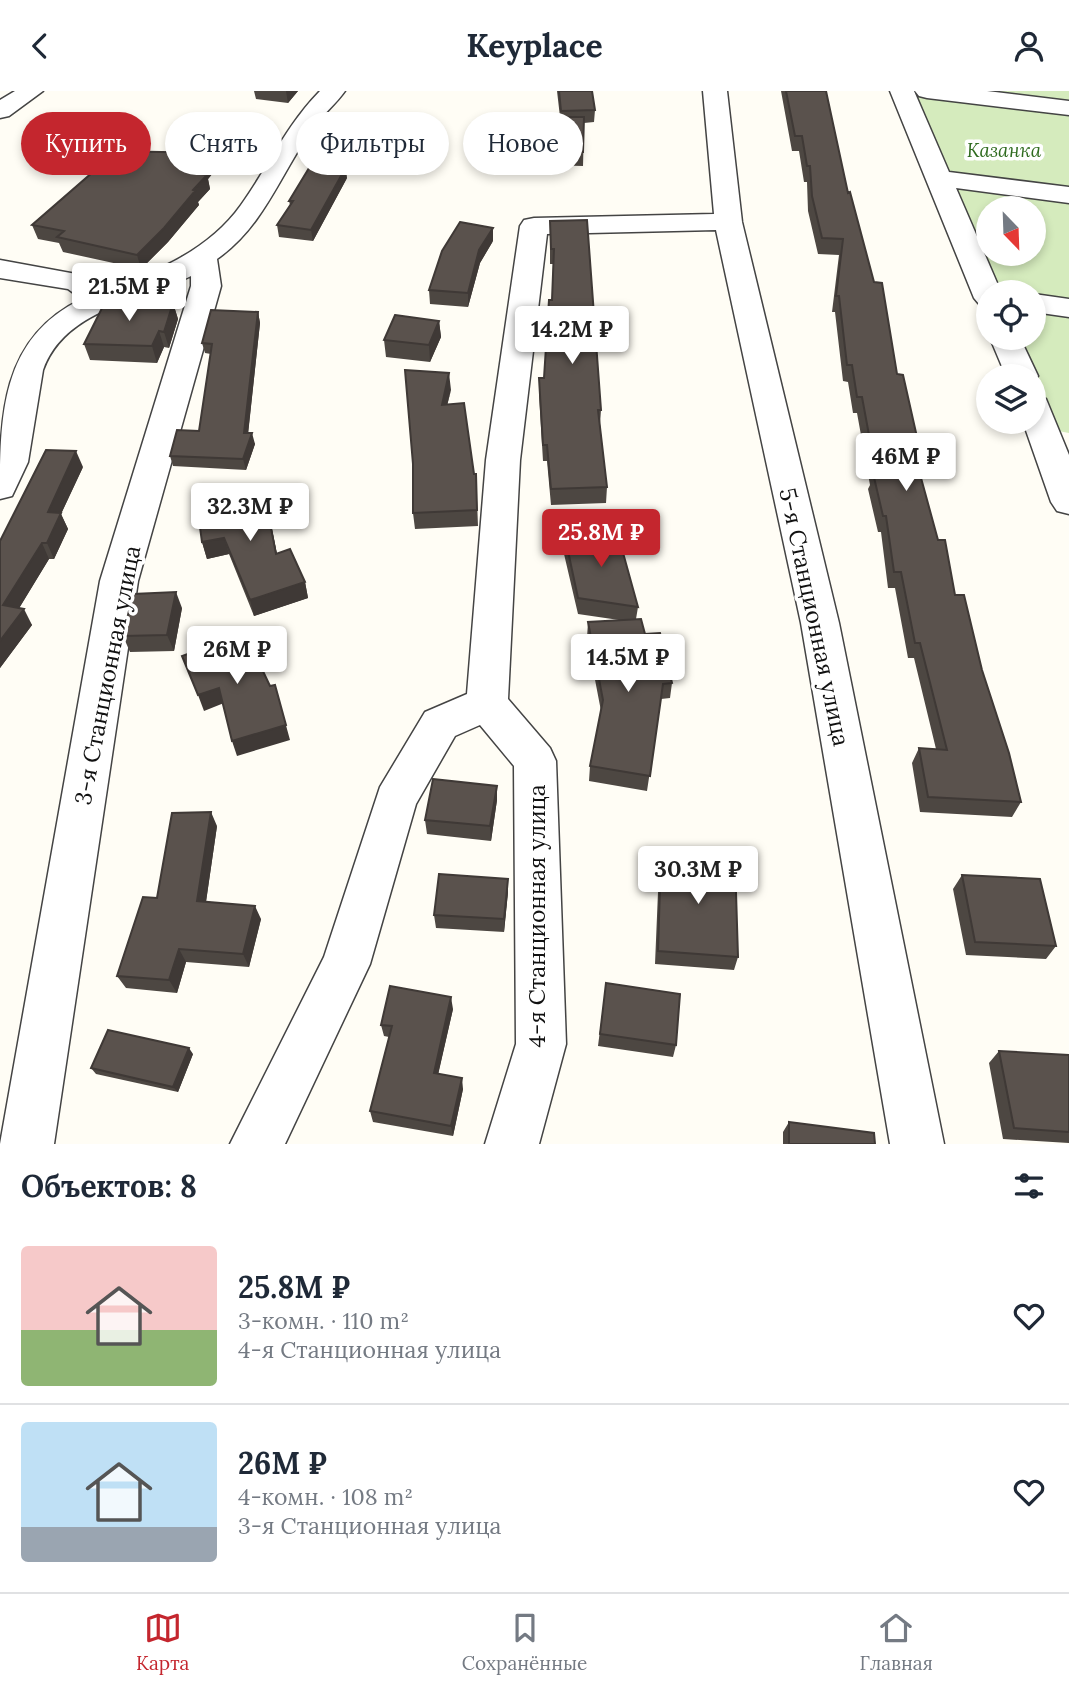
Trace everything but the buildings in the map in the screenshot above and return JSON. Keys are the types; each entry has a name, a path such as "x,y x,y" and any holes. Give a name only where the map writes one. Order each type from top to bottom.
{"street":[{"path":"0,111 31,91"},
{"path":"0,487 12,459 30,359 41,342 61,323 103,300 152,283 203,256 229,236 247,217 302,127 333,91"},
{"name":"5-я Станционная улица","path":"715,91 727,222 820,623 916,1144"},
{"path":"902,91 981,280"},
{"path":"927,91 1069,108"},
{"path":"938,178 1069,195"},
{"path":"257,1144 346,964 396,800 440,724 487,704 503,460 534,226 727,222"},
{"name":"3-я Станционная улица","path":"27,1144 119,581 206,286 203,256"},
{"path":"0,269 77,282 103,300"},
{"path":"1046,305 1069,308"},
{"path":"1050,425 1069,502"},
{"name":"4-я Станционная улица","path":"487,704 535,761 541,1044 512,1144"}],"green space":[{"name":"Казанка","path":"908,91 1069,91 1069,433 1053,430 1046,414 1046,364 1025,364 1018,350 1046,350 1046,280 989,280 983,266 1046,266 1046,196 976,196 976,250"}]}
